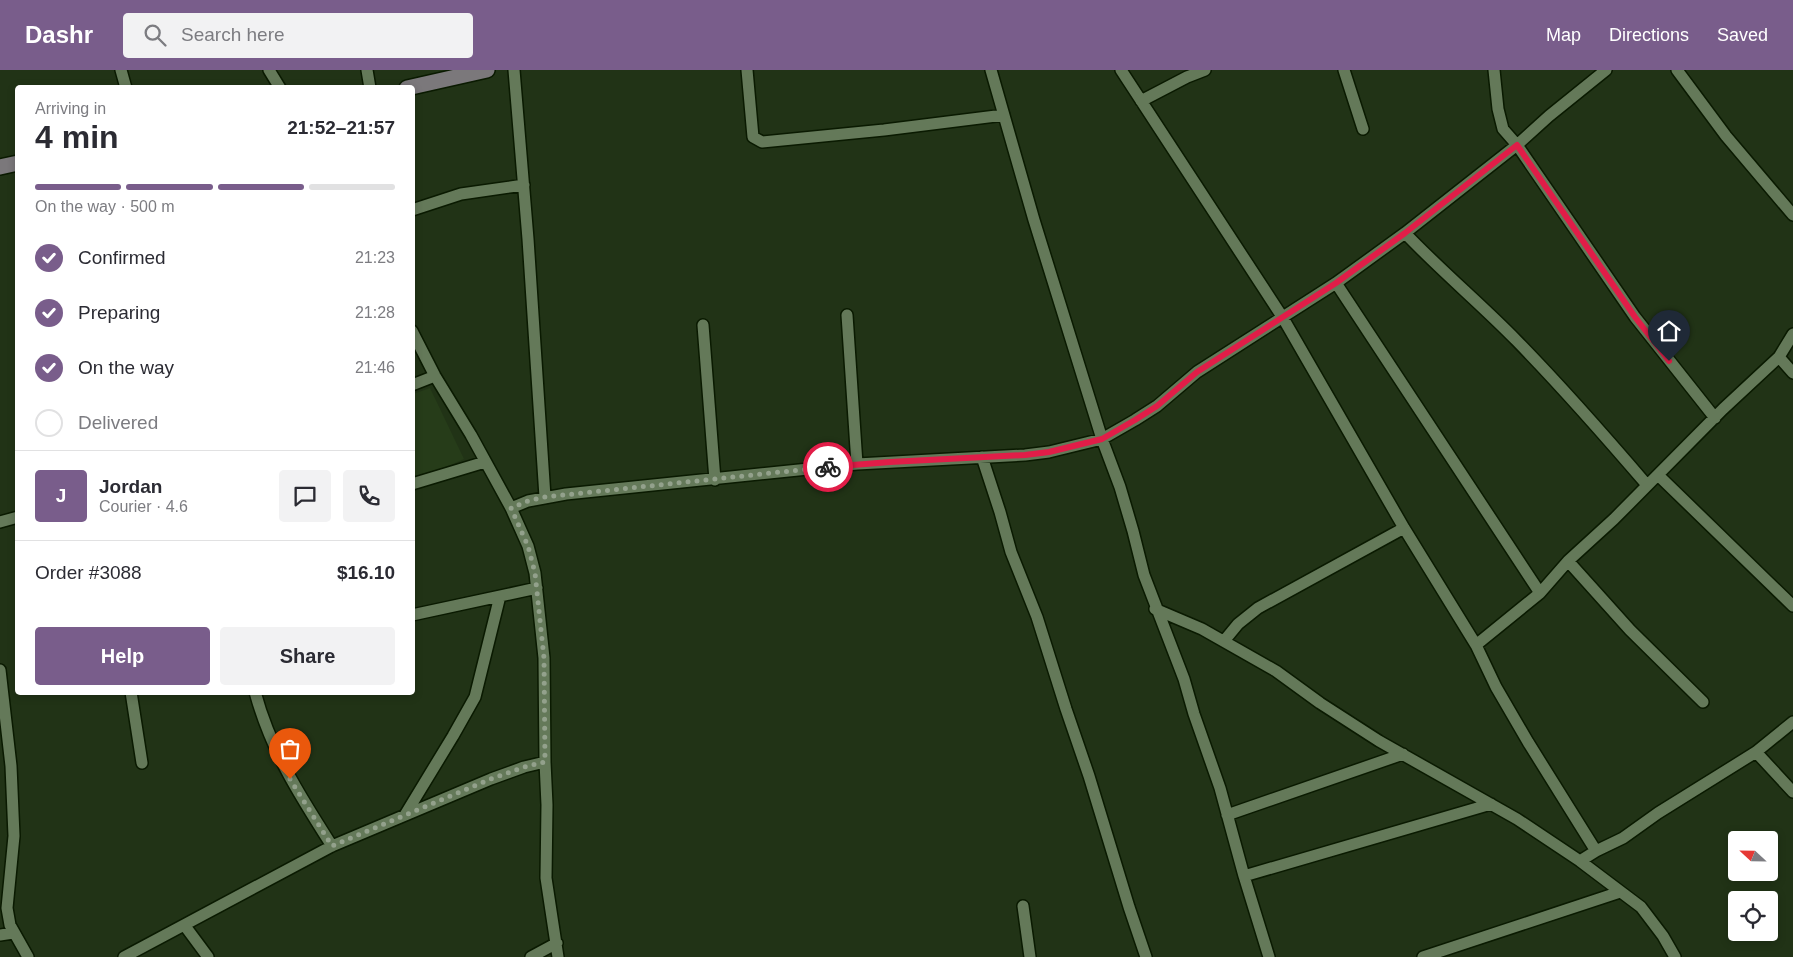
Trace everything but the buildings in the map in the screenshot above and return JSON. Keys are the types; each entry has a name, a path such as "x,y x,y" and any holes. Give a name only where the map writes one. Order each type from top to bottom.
{"main road":[{"path":"415,86 479,71"},
{"path":"0,167 15,164"}],"street":[{"path":"121,70 125,85"},
{"path":"269,70 278,85"},
{"path":"367,70 370,85"},
{"path":"514,70 524,185 545,497"},
{"path":"747,70 753,137 762,142 884,130 1004,115"},
{"path":"991,70 1034,220 1102,439 1120,487 1144,575 1155,609 1184,679 1269,957"},
{"path":"1121,70 1283,318 1404,528 1476,645 1496,688 1596,851"},
{"path":"1141,101 1187,77 1205,70"},
{"path":"1344,70 1363,129"},
{"path":"1494,70 1498,109 1504,129 1517,145 1635,317 1714,418"},
{"path":"511,508 545,497 857,464 1025,455 1049,452 1102,439 1157,406 1197,372 1336,283 1405,233 1517,145 1549,116 1606,70"},
{"path":"1677,70 1726,136 1793,215"},
{"path":"415,209 461,194 524,185"},
{"path":"1405,233 1516,340 1647,484"},
{"path":"1336,283 1540,593"},
{"path":"847,315 857,464"},
{"path":"703,325 714,480"},
{"path":"1476,645 1540,593 1568,561 1614,520 1647,484 1779,357 1793,334"},
{"path":"415,337 435,376 471,435 484,462 511,508 528,546 535,573 544,658 547,805 546,878 558,957"},
{"path":"1779,357 1793,373"},
{"path":"415,384 435,376"},
{"path":"982,457 1011,552 1037,617 1066,709 1090,776 1146,957"},
{"path":"415,483 484,462"},
{"path":"1658,475 1793,606"},
{"path":"0,522 15,518"},
{"path":"1224,641 1238,624 1258,608 1404,528"},
{"path":"1568,561 1630,630 1703,702"},
{"path":"415,614 537,588"},
{"path":"405,814 475,697 500,596"},
{"path":"1155,609 1224,641 1276,671 1320,703 1403,754 1492,804 1580,861 1641,907 1663,936 1675,957"},
{"path":"0,670 11,766 14,836 7,908 10,926 28,957"},
{"path":"131,695 142,763"},
{"path":"256,695 262,719 282,765 332,846"},
{"path":"1580,861 1623,838 1658,813 1756,752 1793,722"},
{"path":"1756,752 1793,792"},
{"path":"1227,815 1403,754"},
{"path":"124,957 332,846 499,776 545,762"},
{"path":"1244,876 1492,804"},
{"path":"1423,957 1620,892"},
{"path":"1023,906 1030,957"},
{"path":"185,926 208,957"},
{"path":"0,935 13,933"},
{"path":"532,957 557,943"}],"shaded area":[{"path":"430,388 464,459 415,481 415,393"}],"way so far":[{"path":"290,779 332,846 491,779 524,767 545,762 544,658 535,573 528,546 511,508 528,501 566,494 828,467"}],"route":[{"path":"828,467 1025,455 1049,452 1102,439 1157,406 1197,372 1336,283 1405,233 1517,145 1635,317 1669,361"}]}
